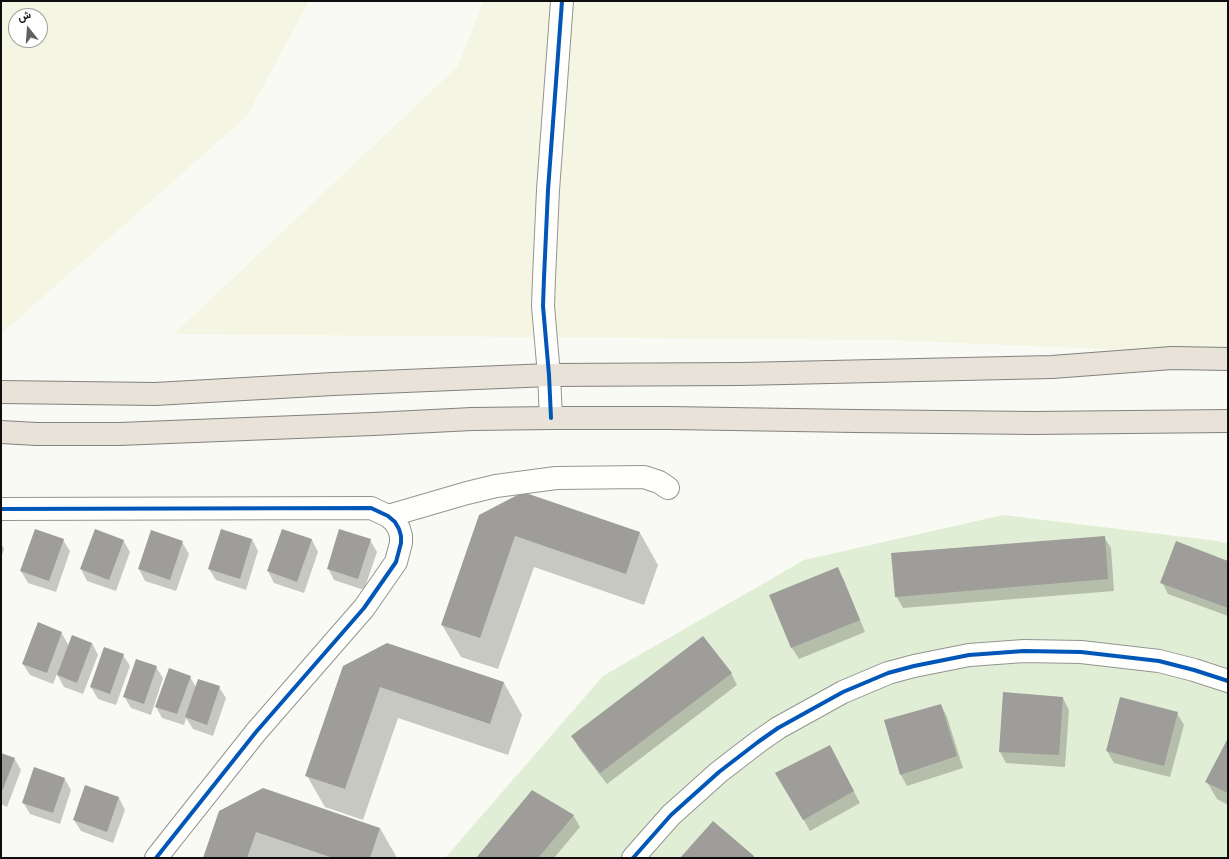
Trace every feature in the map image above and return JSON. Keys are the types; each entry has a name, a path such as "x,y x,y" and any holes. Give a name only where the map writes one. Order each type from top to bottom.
{"highway":[{"path":"1,392 155,394 333,384 549,375 741,374 1020,368 1172,358 1228,359"},
{"path":"1,432 37,434 119,434 365,425 472,419 550,418 670,418 1033,423 1228,421"}],"street":[{"path":"550,418 549,375 543,306 548,190 562,1"},
{"path":"388,516 467,493 526,481 556,478 644,477 659,482 668,488"},
{"path":"1,509 371,508 388,516 395,522 401,536 402,543 396,562 364,608 256,732 156,858"},
{"path":"633,858 671,815 719,772 758,742 783,725 843,692 888,673 969,655 1024,651 1081,652 1159,661 1228,681"}],"green space":[{"path":"1,1 309,1 247,116 1,334"},
{"path":"484,1 1228,1 1228,354 890,340 174,334 458,66"},
{"path":"1003,515 1218,541 1228,544 1228,858 445,858 603,676 804,560"}],"building":[{"path":"523,492 640,532 626,574 515,536 480,638 441,625 479,515"},
{"path":"35,529 64,539 49,581 20,571"},
{"path":"95,529 124,540 109,580 80,569"},
{"path":"221,529 252,539 240,579 208,569"},
{"path":"282,529 312,539 297,582 267,571"},
{"path":"339,529 371,539 358,579 327,569"},
{"path":"151,530 183,541 170,580 138,569"},
{"path":"1105,536 1108,579 895,597 891,553"},
{"path":"1176,541 1228,561 1228,608 1160,583"},
{"path":"838,567 860,620 791,648 769,595"},
{"path":"38,622 62,632 47,673 22,664"},
{"path":"72,635 92,643 77,683 57,675"},
{"path":"703,636 732,673 600,773 571,736"},
{"path":"387,643 504,682 490,724 380,687 345,789 305,776 343,666"},
{"path":"104,647 124,654 110,694 90,687"},
{"path":"136,659 157,666 144,704 123,697"},
{"path":"169,668 191,676 177,714 155,707"},
{"path":"198,679 220,686 207,725 185,717"},
{"path":"1003,692 1063,697 1059,755 999,752"},
{"path":"1120,697 1178,712 1164,766 1106,751"},
{"path":"941,704 957,756 900,775 884,720"},
{"path":"1228,738 1228,793 1205,782"},
{"path":"830,745 854,791 803,820 775,773"},
{"path":"1,753 15,758 1,794"},
{"path":"34,767 65,778 53,813 22,803"},
{"path":"85,785 119,797 107,832 73,820"},
{"path":"263,788 380,828 370,858 333,858 256,832 247,858 203,858 219,811"},
{"path":"532,790 574,815 538,858 476,858"},
{"path":"713,821 754,856 753,858 680,858"}],"cycle path":[{"path":"551,418 543,306 548,190 562,1"},
{"path":"1,509 371,508 388,516 395,522 399,529 401,543 396,562 364,608 256,732 156,858"},
{"path":"633,858 671,815 719,772 758,742 778,728 843,692 888,673 969,655 1024,651 1081,652 1159,661 1228,681"}]}
